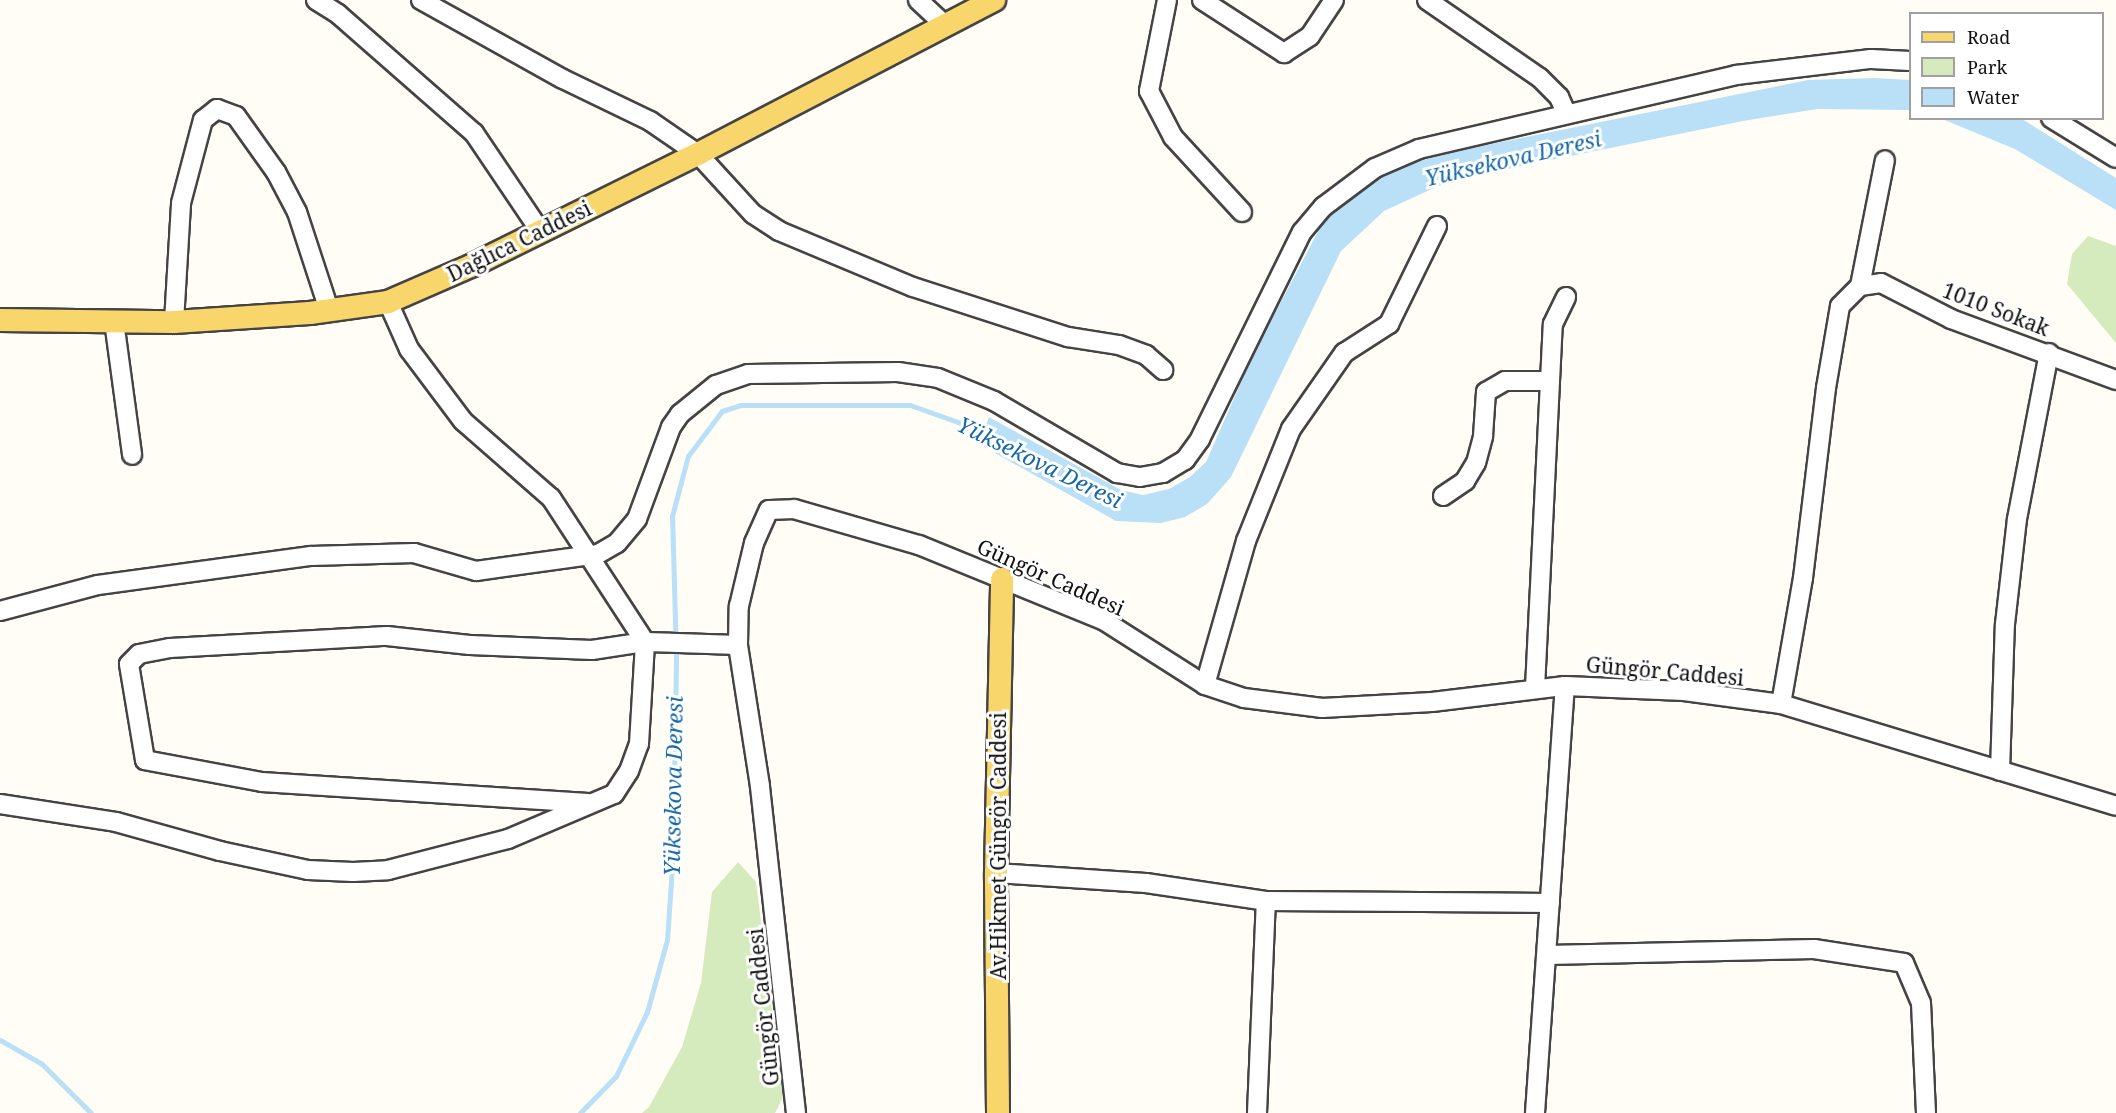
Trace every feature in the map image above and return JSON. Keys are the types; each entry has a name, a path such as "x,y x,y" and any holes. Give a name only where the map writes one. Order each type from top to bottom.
{"main road":[{"name":"Dağlıca Caddesi","path":"0,320 174,322 329,310 388,302 699,154 994,0"},
{"name":"Av.Hikmet Güngör Caddesi","path":"998,1113 996,873 1002,579"}],"street":[{"path":"316,0 338,15 474,133 540,231"},
{"path":"421,0 563,79 650,121 699,154 753,214 779,231 913,287 1068,337 1119,345 1146,355 1163,370"},
{"path":"918,0 946,26"},
{"path":"1167,0 1149,91 1173,137 1242,212"},
{"path":"1202,0 1284,53 1310,36 1335,0"},
{"path":"1426,0 1540,78 1558,97 1566,113"},
{"path":"0,611 98,585 311,556 414,553 476,571 588,557 617,543 631,528 671,427 685,409 716,385 748,374 888,371 938,378 994,401 1117,473 1140,477 1163,473 1194,450 1214,415 1287,256 1323,207 1375,168 1419,149 1736,75 1871,59 1909,61"},
{"path":"174,322 181,203 203,120 217,110 236,116 276,172 297,212 329,310"},
{"path":"2054,120 2116,158"},
{"path":"1781,704 1803,578 1826,388 1840,306 1860,286 1885,160"},
{"path":"1204,685 1246,541 1291,429 1344,353 1389,324 1437,226"},
{"name":"1010 Sokak","path":"1860,286 1881,283 1952,320 2049,353 2116,380"},
{"path":"1535,688 1554,316 1566,297"},
{"path":"0,804 116,822 220,851 308,870 353,872 388,870 507,839 614,794 629,771 639,744 645,642 550,498 463,421 409,349 388,302"},
{"path":"114,321 132,455"},
{"path":"2000,771 2005,624 2018,519 2049,353"},
{"path":"1443,496 1465,481 1476,463 1483,436 1486,392 1505,381 1550,381"},
{"name":"Güngör Caddesi","path":"796,1113 760,786 738,645 739,606 754,543 769,510 794,509 919,545 1103,620 1204,685 1244,698 1322,708 1432,702 1565,686 1684,691 1781,704 2116,806"},
{"path":"592,804 262,782 145,760 129,664 139,654 170,648 387,636 470,645 592,650 645,642 738,645"},
{"path":"1535,1113 1565,686"},
{"path":"996,873 1146,883 1266,902 1550,903"},
{"path":"1257,1113 1266,902"},
{"path":"1547,955 1814,949 1904,963 1921,1003 1926,1113"}],"green space":[{"path":"2088,236 2116,246 2116,343 2067,284 2072,254"},
{"path":"738,862 756,882 783,1097 775,1113 642,1113 649,1107 682,1047 701,983 712,892"}],"water":[{"path":"1875,78 1909,80 1909,110 1817,109 1743,121 1473,176 1436,187 1384,211 1341,251 1231,477 1207,504 1185,517 1161,523 1116,521 979,444 989,417 1121,490 1143,495 1169,489 1190,477 1206,462 1254,353 1322,224 1333,208 1363,188 1405,165 1457,151 1808,80"},
{"path":"1944,120 2024,120 2116,178 2116,210 2015,149"}],"waterway":[{"name":"Yüksekova Deresi","path":"580,1113 616,1076 647,1012 667,940 673,851 676,656 672,516 688,456 722,411 741,405 910,405 989,433"},
{"name":"Yüksekova Deresi","path":"0,1040 42,1064 91,1113"}]}
